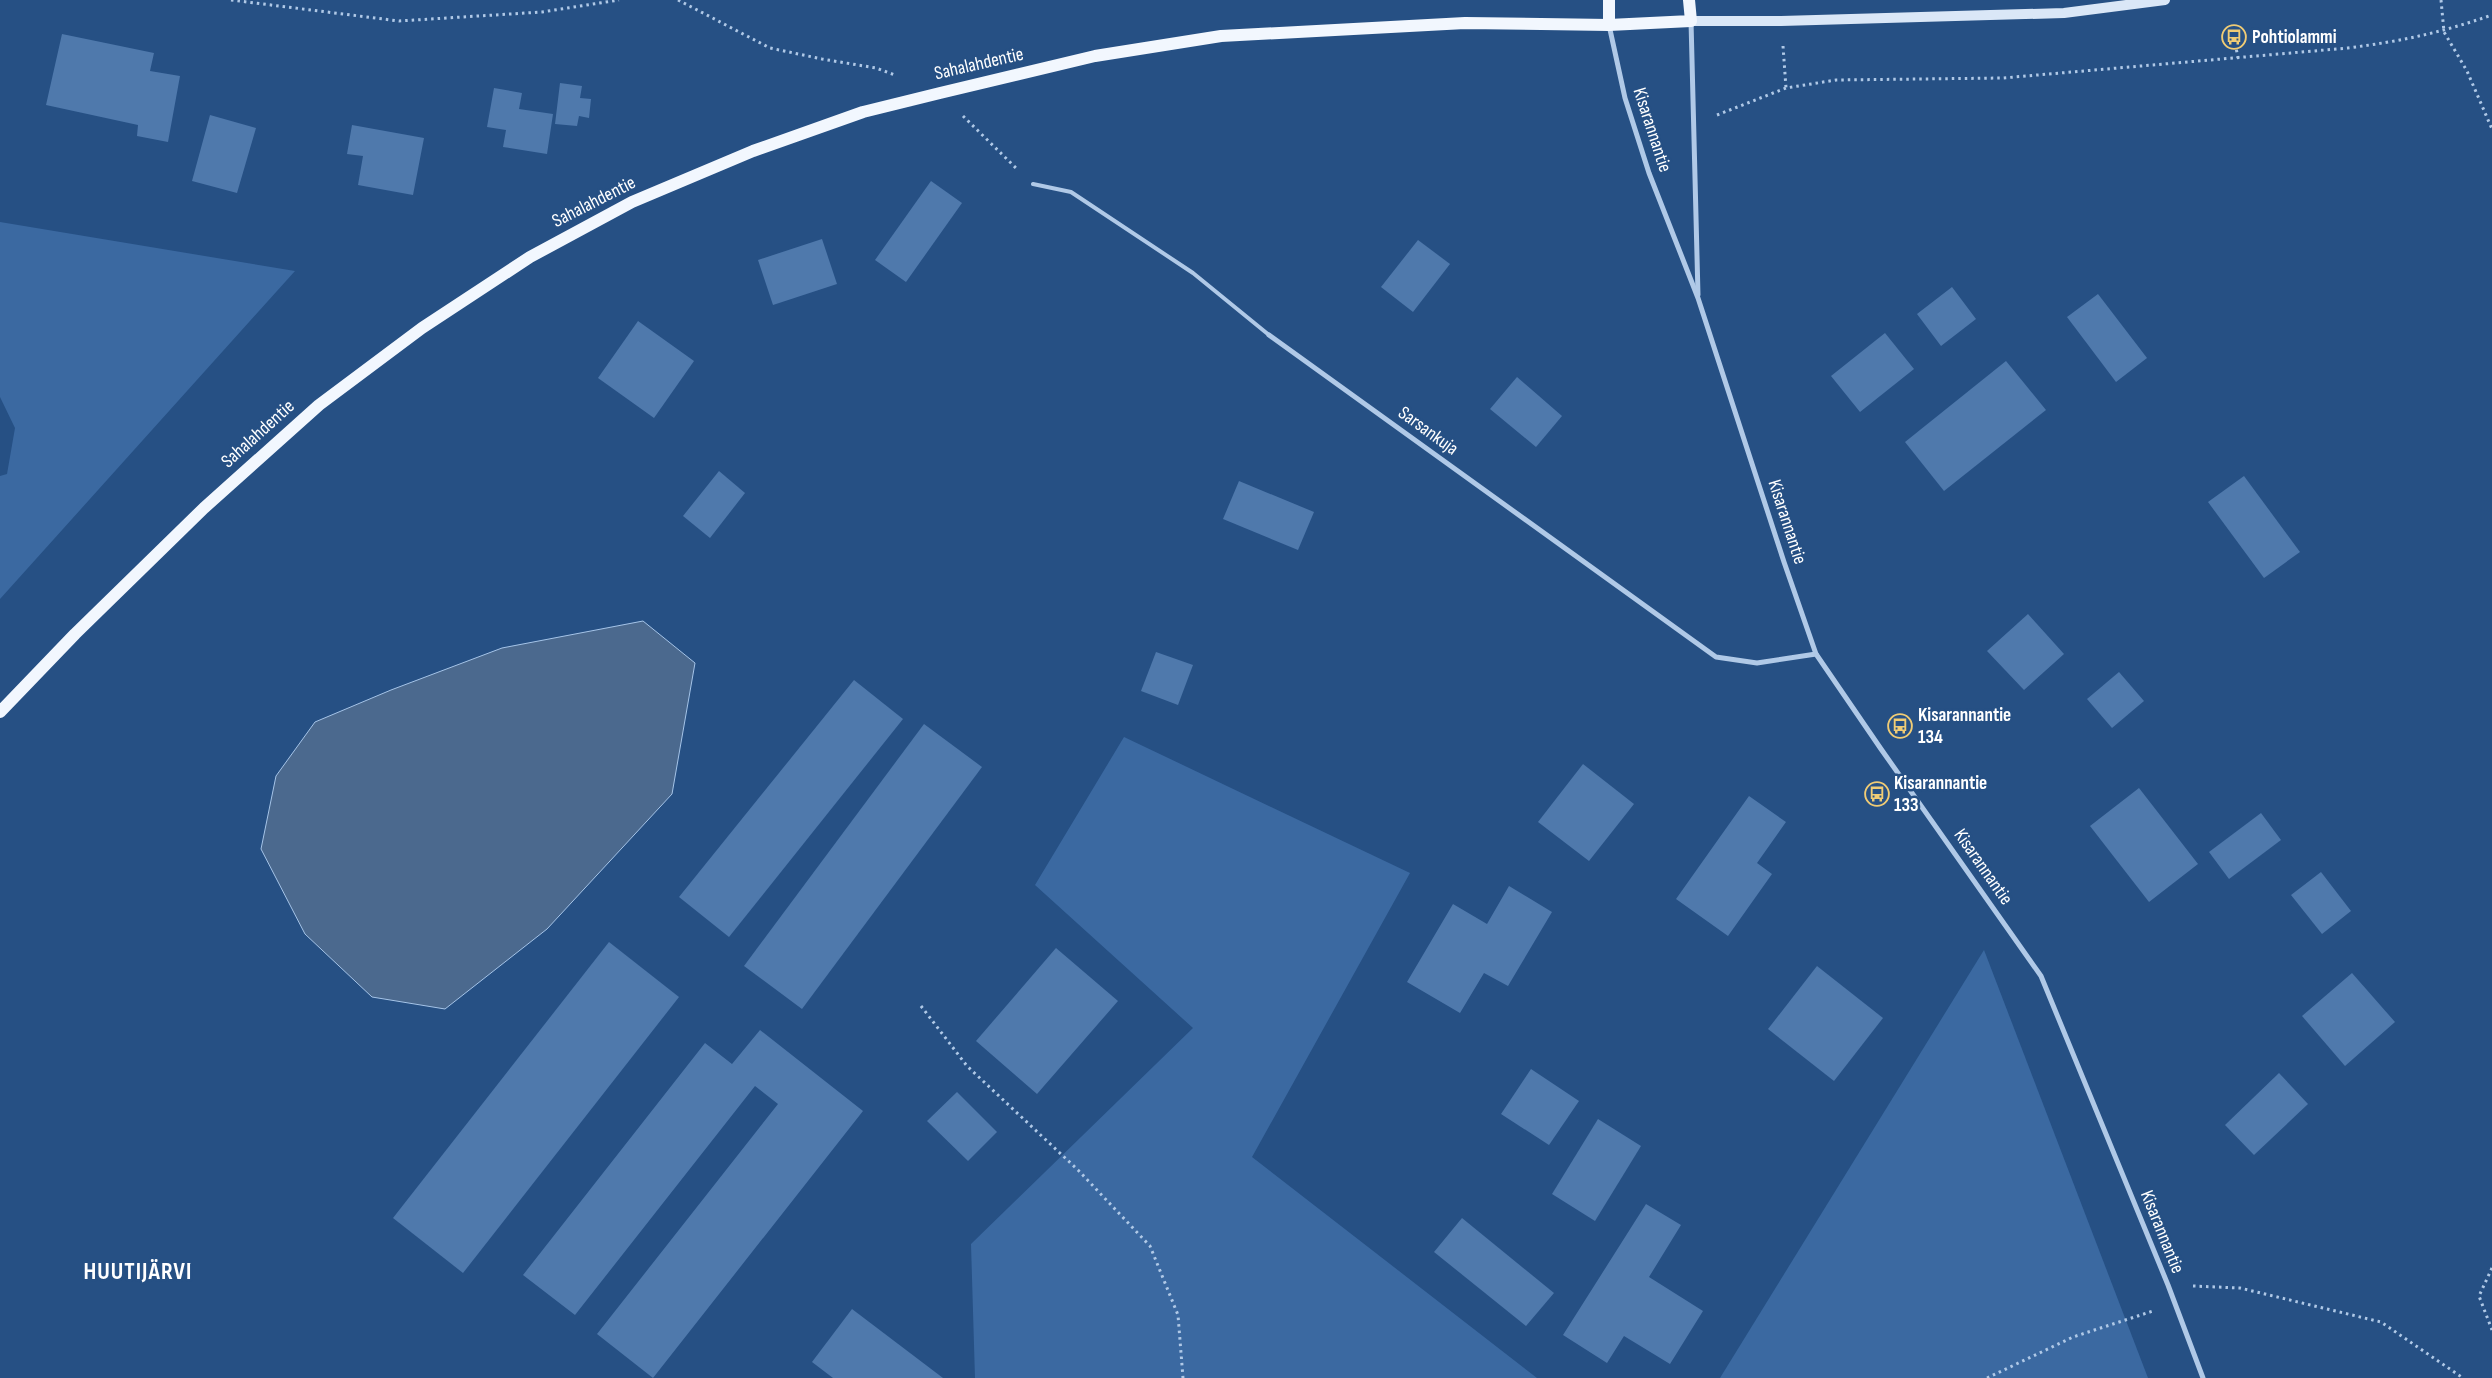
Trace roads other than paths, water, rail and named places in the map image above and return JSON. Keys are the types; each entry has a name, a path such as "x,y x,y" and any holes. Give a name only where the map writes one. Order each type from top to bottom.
{"main road":[{"path":"1609,0 1609,25"},
{"path":"1689,0 1691,21"},
{"name":"Sahalahdentie","path":"0,712 75,634 211,502 319,405 422,328 530,257 632,202 753,151 863,112 1095,56 1221,36 1465,23 1609,25 1691,21 1781,21 2064,13 2166,0"}],"street":[{"name":"Kisarannantie","path":"1691,21 1698,298"},
{"name":"Kisarannantie","path":"1609,25 1625,98 1649,173 1698,298 1816,654 2041,976 2168,1285 2173,1304 2203,1378"},
{"name":"Sarsankuja","path":"1269,334 1716,657 1757,663 1816,654"}],"lane":[{"name":"Sarsankuja","path":"1033,184 1071,192 1193,273 1269,334"}],"place":[{"name":"Pohtiolammi","path":"2234,37"},
{"name":"Kisarannantie 134","path":"1900,726"},
{"name":"Kisarannantie 133","path":"1877,794"}],"district":[{"name":"HUUTIJÄRVI","path":"138,1271"}]}
